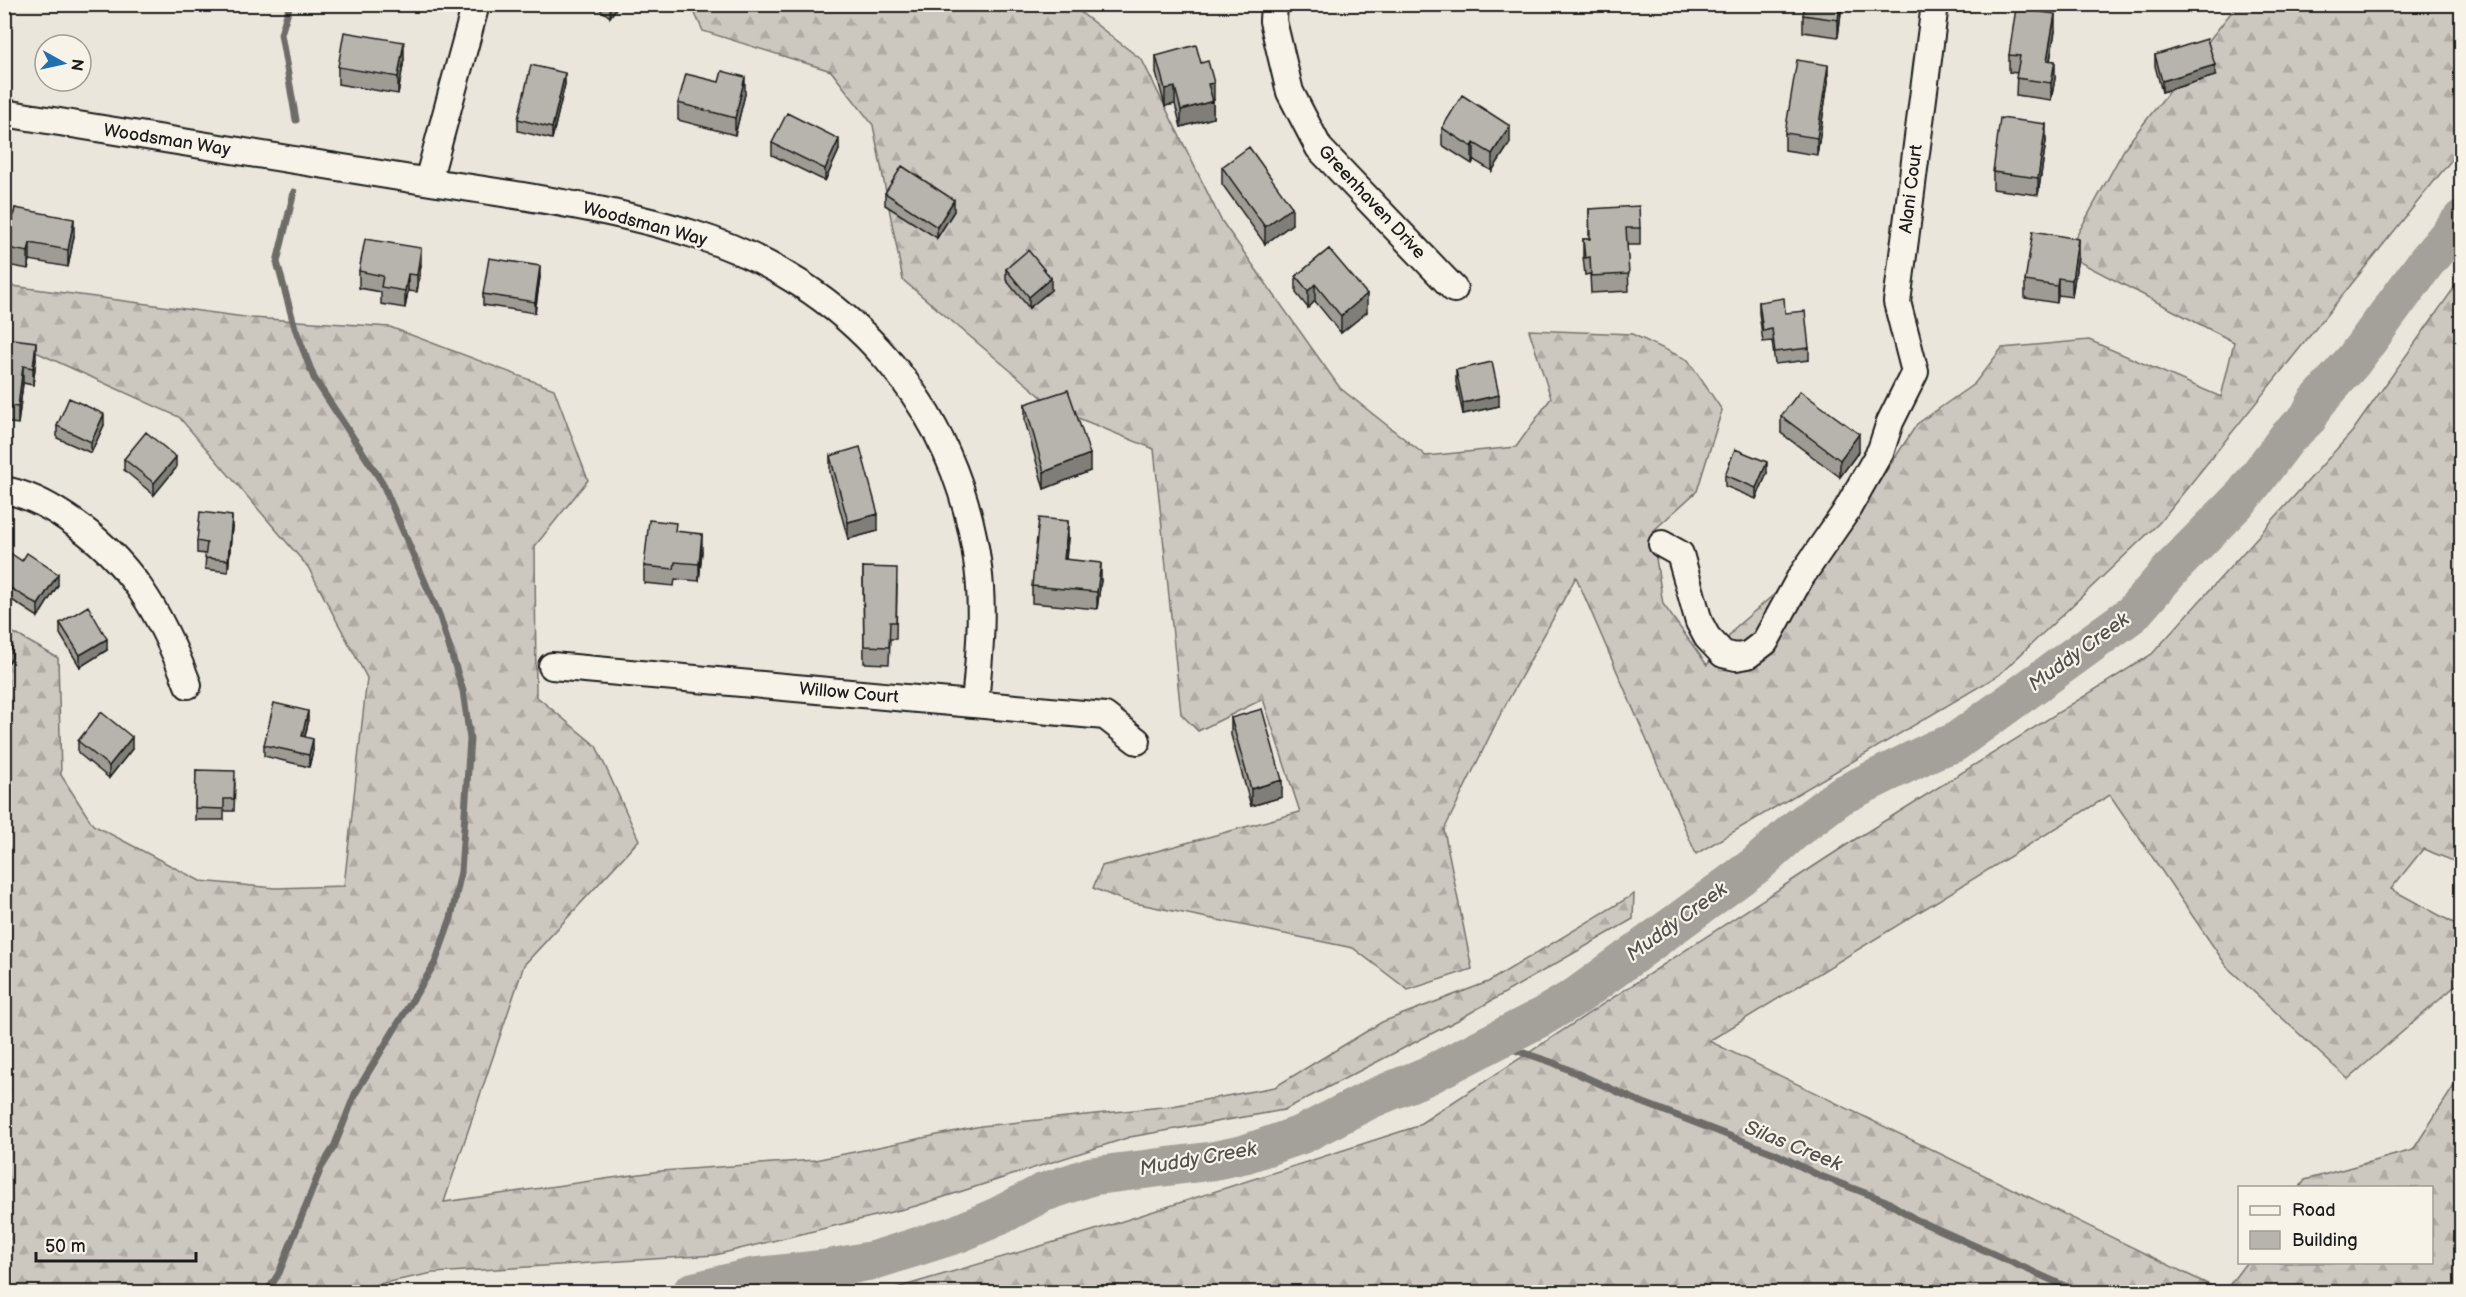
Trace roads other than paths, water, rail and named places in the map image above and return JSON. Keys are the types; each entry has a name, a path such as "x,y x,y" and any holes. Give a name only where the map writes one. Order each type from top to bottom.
{"street":[{"path":"428,181 476,4"},
{"name":"Greenhaven Drive","path":"1274,4 1273,21 1290,92 1319,148 1454,289"},
{"name":"Alani Court","path":"1662,544 1680,554 1697,614 1707,637 1723,654 1736,657 1748,655 1765,642 1800,578 1845,513 1872,467 1915,372 1897,302 1935,4"},
{"name":"Woodsman Way","path":"4,113 585,207 696,235 787,276 829,304 867,335 900,373 923,406 956,474 970,521 979,569 980,621 975,704"},
{"path":"4,490 20,493 54,510 84,529 118,560 139,584 170,637 188,685"},
{"name":"Willow Court","path":"552,666 1105,716 1137,741"}],"waterway":[{"path":"290,4 281,34 296,120"},
{"path":"267,1292 279,1273 321,1168 334,1147 355,1094 435,963 451,918 461,872 470,739 463,691 440,617 382,482 314,378 295,328 277,262 294,192"},
{"name":"Muddy Creek","path":"692,1292 754,1277 826,1269 875,1260 957,1234 999,1216 1042,1193 1092,1176 1212,1161 1245,1154 1303,1134 1371,1099 1429,1075 1540,1018 1577,996 1756,865 1796,829 1840,796 1934,750 1954,743 2132,614 2175,565 2244,495 2287,438 2308,418 2316,403 2353,361 2427,261 2462,219"},
{"name":"Silas Creek","path":"1491,1042 1554,1063 1636,1100 1774,1153 1818,1175 1886,1201 1915,1219 2078,1292"}]}
